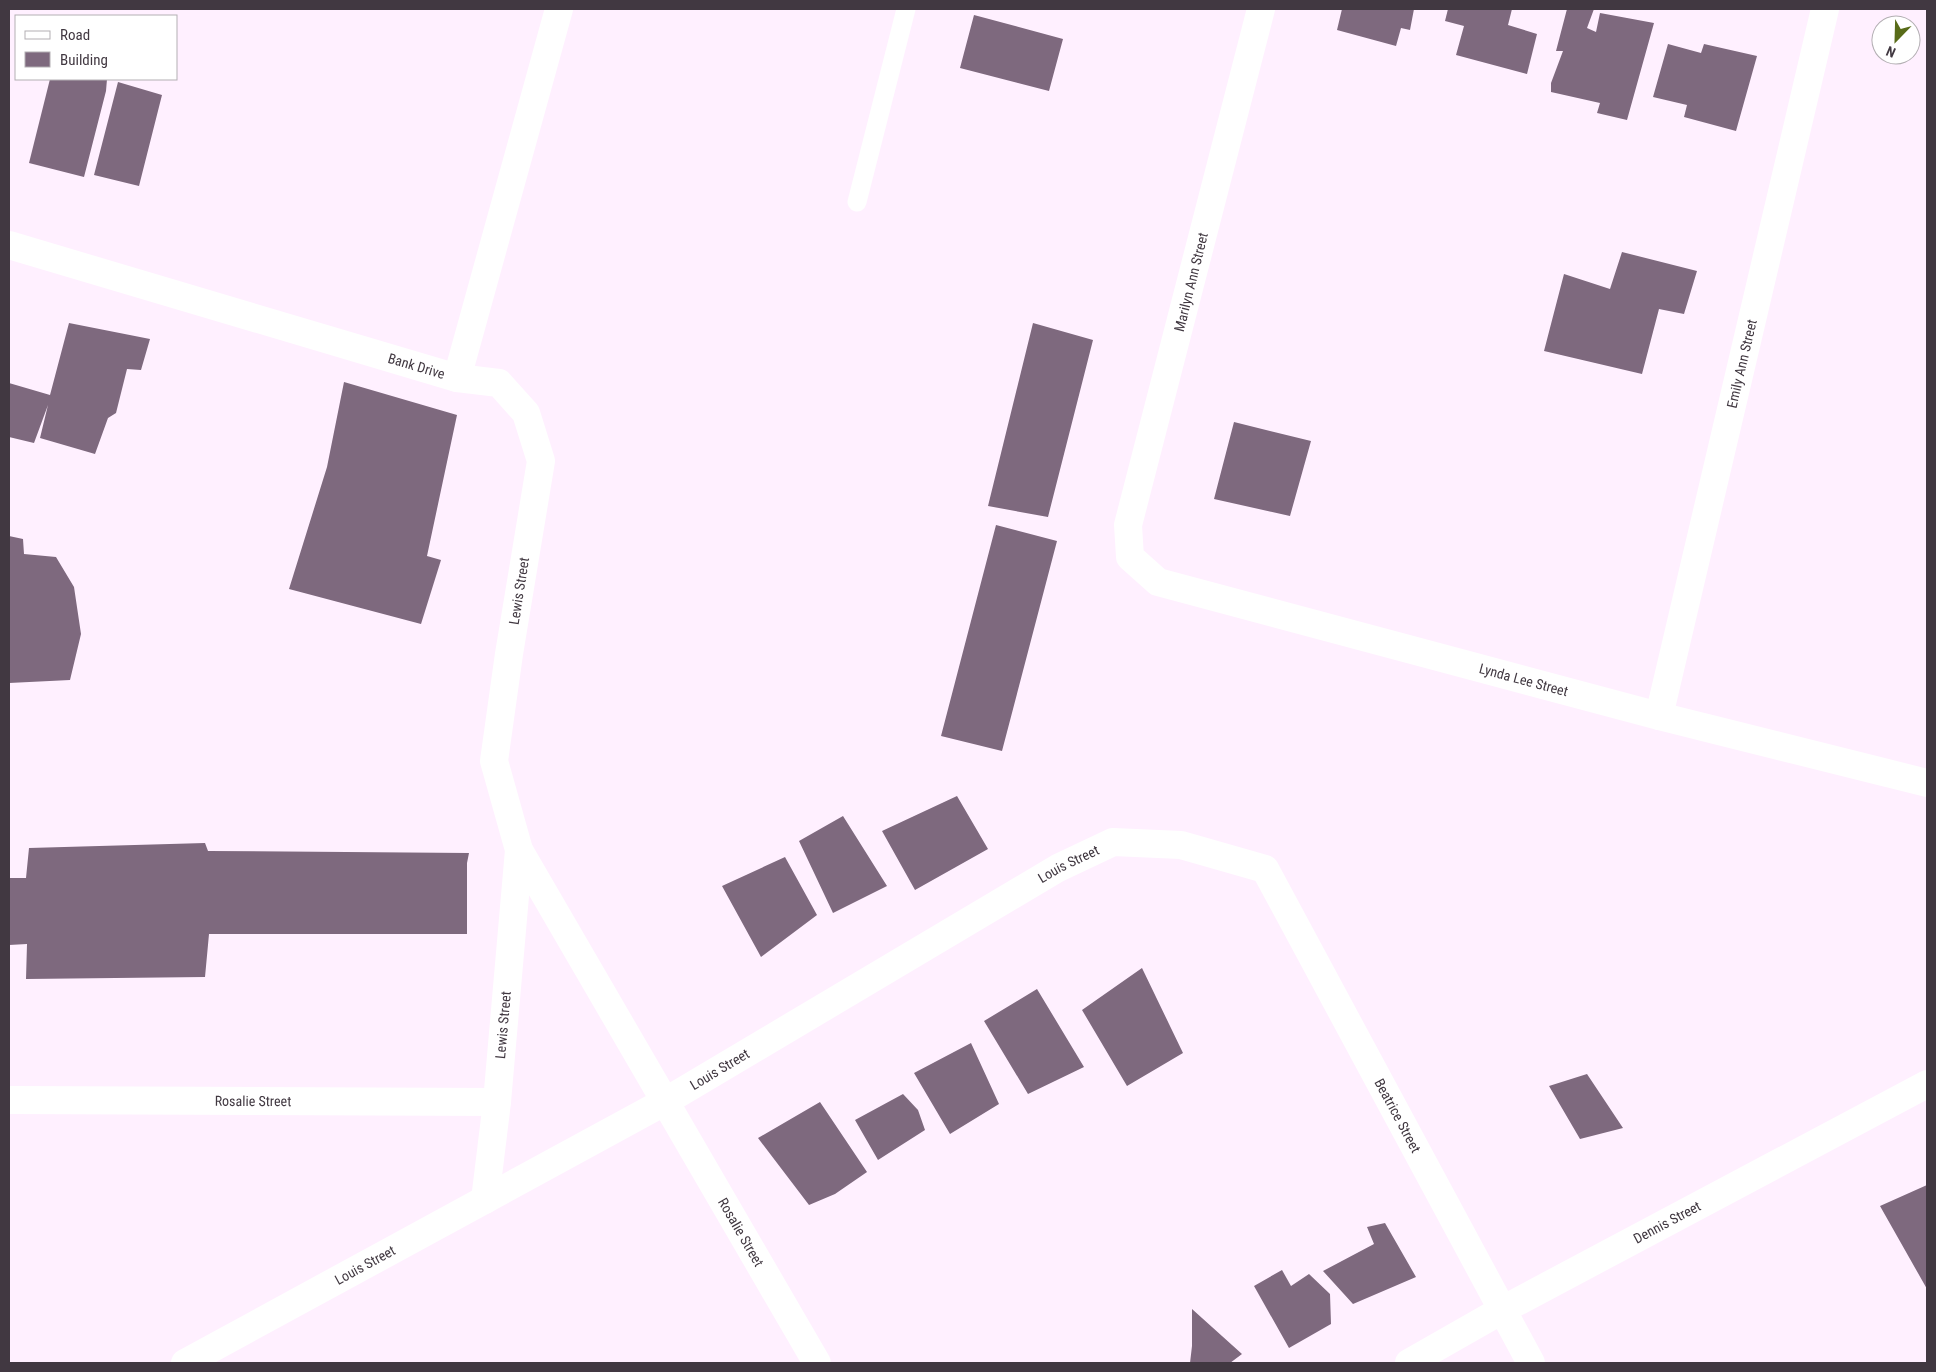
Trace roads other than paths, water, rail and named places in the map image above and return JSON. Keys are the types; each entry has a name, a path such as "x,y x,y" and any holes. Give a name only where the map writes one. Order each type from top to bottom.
{"street":[{"name":"Bank Drive","path":"9,245 457,378 559,9"},
{"name":"Marilyn Ann Street","path":"1130,557 1128,525 1261,9"},
{"name":"Emily Ann Street","path":"1659,716 1824,9"},
{"name":"Lewis Street","path":"457,378 498,383 526,413 541,462 509,654 494,761 519,850 666,1102"},
{"name":"Lynda Lee Street","path":"1130,557 1158,582 1659,716 1927,783"},
{"name":"Louis Street","path":"184,1363 666,1102 1058,868 1113,842 1181,845 1265,868"},
{"name":"Lewis Street","path":"485,1200 519,850"},
{"name":"Beatrice Street","path":"1265,868 1531,1363"},
{"name":"Dennis Street","path":"1409,1363 1502,1310 1927,1084"},
{"name":"Rosalie Street","path":"9,1100 496,1102"},
{"name":"Rosalie Street","path":"666,1102 817,1363"}],"lane":[{"path":"857,202 906,9"}]}
